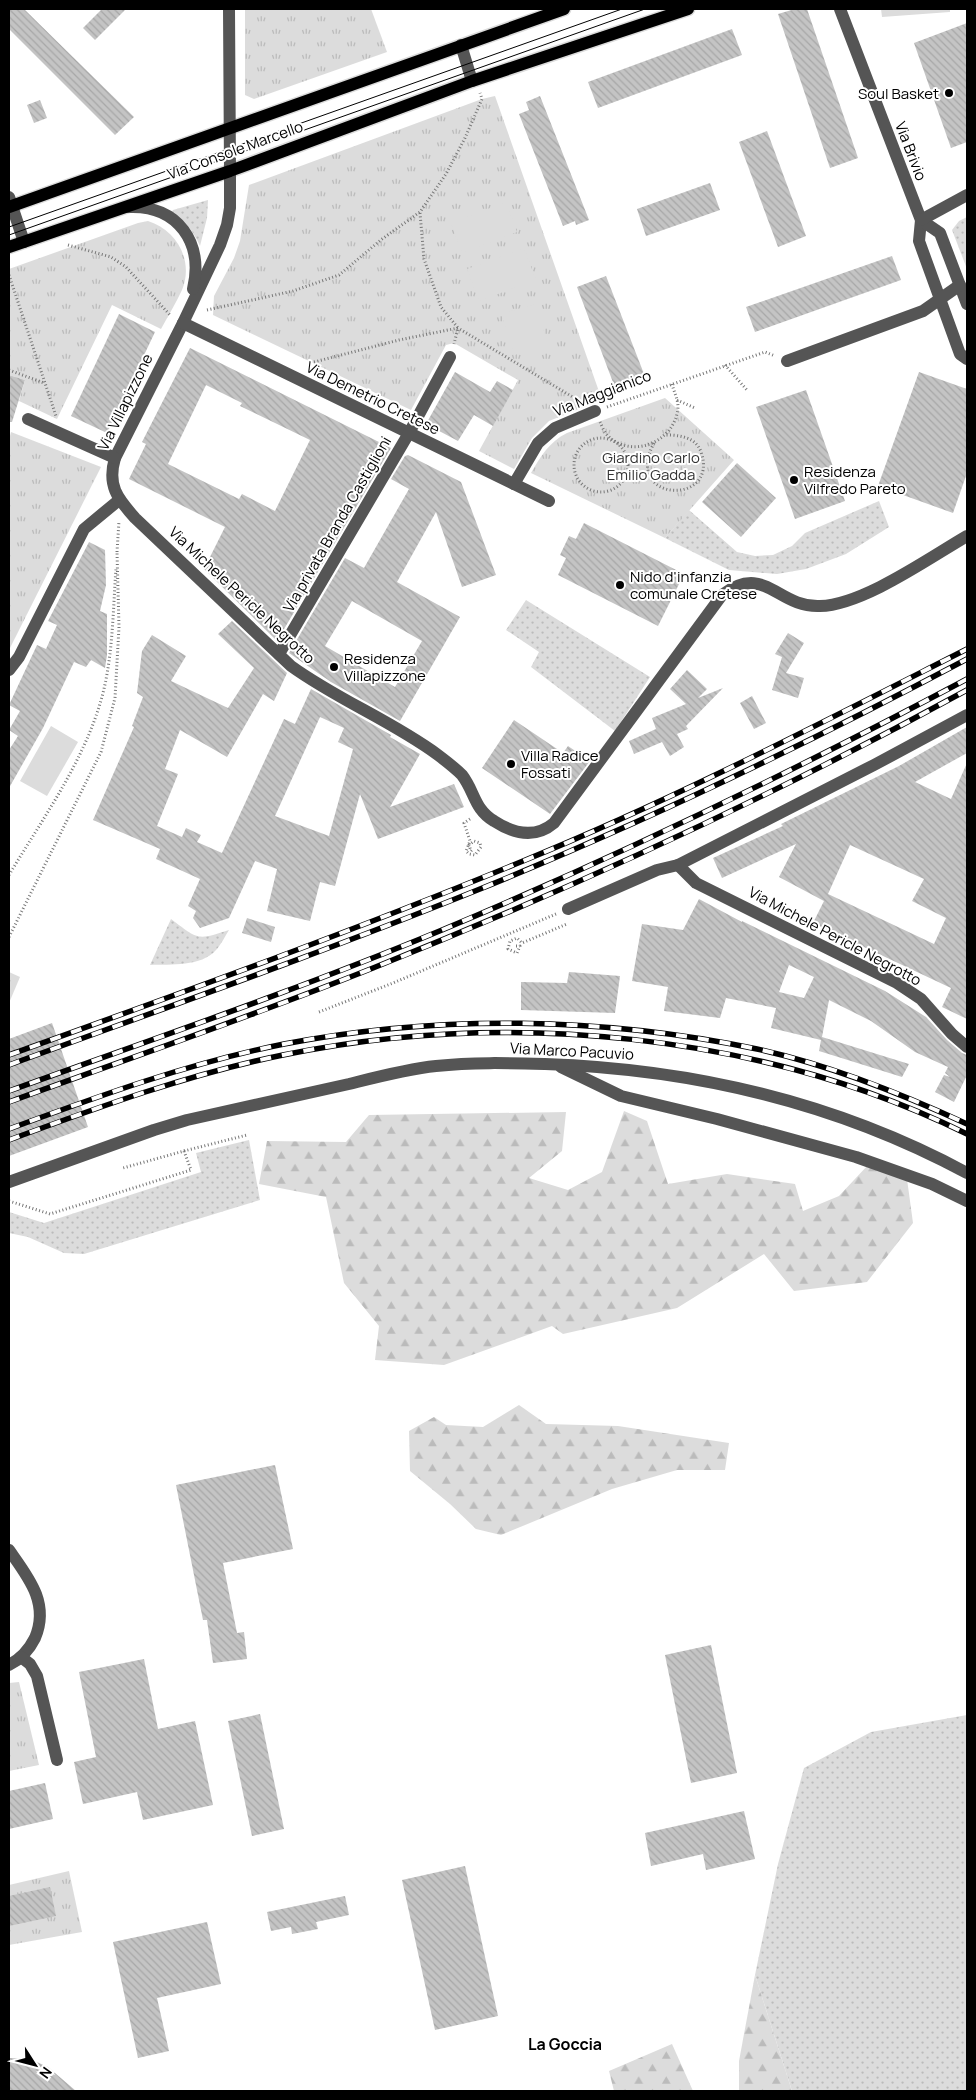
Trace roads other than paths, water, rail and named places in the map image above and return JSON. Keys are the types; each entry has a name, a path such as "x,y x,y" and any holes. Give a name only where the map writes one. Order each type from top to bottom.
{"main road":[{"name":"Via Console Marcello","path":"10,203 564,9"},
{"name":"Via Console Marcello","path":"9,247 230,171 475,81 688,9"}],"street":[{"path":"229,9 230,126"},
{"name":"Via Brivio","path":"840,9 921,220 920,241 940,300 960,354 967,358"},
{"path":"461,45 475,81"},
{"name":"Via Villapizzone","path":"119,500 112,480 111,470 115,458 183,322 220,245 227,225 230,208 230,126"},
{"path":"967,195 921,220 940,233 967,304"},
{"path":"10,203 24,242"},
{"path":"121,207 141,206 171,217 191,240 196,256 197,274 183,322"},
{"path":"788,361 923,311 960,285"},
{"name":"Via Demetrio Cretese","path":"183,322 549,501"},
{"name":"Via privata Branda Castiglioni","path":"279,654 409,433 450,357"},
{"name":"Via Maggianico","path":"514,484 538,443 554,428 595,411"},
{"path":"28,419 115,458"},
{"path":"9,670 19,657 84,529 119,500"},
{"name":"Via Michele Pericle Negrotto","path":"119,500 135,518 279,654 316,684 395,726 438,755 462,776 481,812 494,822 522,833 533,833 546,829 554,823 722,595 731,588 744,583 757,582 800,605 820,606 843,603 868,593 967,536"},
{"path":"568,909 657,870 678,864 874,765 967,714"},
{"name":"Via Michele Pericle Negrotto","path":"678,864 696,882 912,992 967,1047"},
{"name":"Via Marco Pacuvio","path":"9,1182 164,1126 434,1066 484,1063 599,1067 655,1073 774,1096 851,1121 920,1149 967,1173"},
{"path":"556,1065 621,1096 717,1119 856,1157 932,1184 967,1200"},
{"path":"9,1550 34,1588 40,1608 40,1620 32,1644 21,1657 9,1665"},
{"path":"21,1657 30,1664 37,1676 57,1760"}],"tram line":[{"path":"9,227 622,9"},
{"path":"9,235 645,9"}],"railway":[{"path":"9,1055 331,937 580,837 747,760 967,649"},
{"path":"9,1065 243,980 538,865 662,810 785,752 967,659"},
{"path":"9,1091 335,973 442,930 642,842 773,779 967,679"},
{"path":"9,1102 328,986 524,905 748,803 895,729 967,690"},
{"path":"9,1129 179,1071 284,1044 343,1034 402,1028 461,1024 521,1023 581,1025 640,1030 699,1038 757,1049 811,1063 864,1081 916,1101 967,1124"},
{"path":"9,1140 179,1082 283,1055 368,1041 455,1034 543,1033 632,1039 719,1052 805,1073 888,1100 967,1134"}],"place":[{"name":"Soul Basket","path":"949,93"},
{"name":"Residenza Vilfredo Pareto","path":"794,480"},
{"name":"Nido d'infanzia comunale Cretese","path":"620,585"},
{"name":"Residenza Villapizzone","path":"334,667"},
{"name":"Villa Radice Fossati","path":"511,764"}],"district":[{"name":"La Goccia","path":"565,2044"}],"park label":[{"name":"Giardino Carlo Emilio Gadda","path":"651,466"}]}
